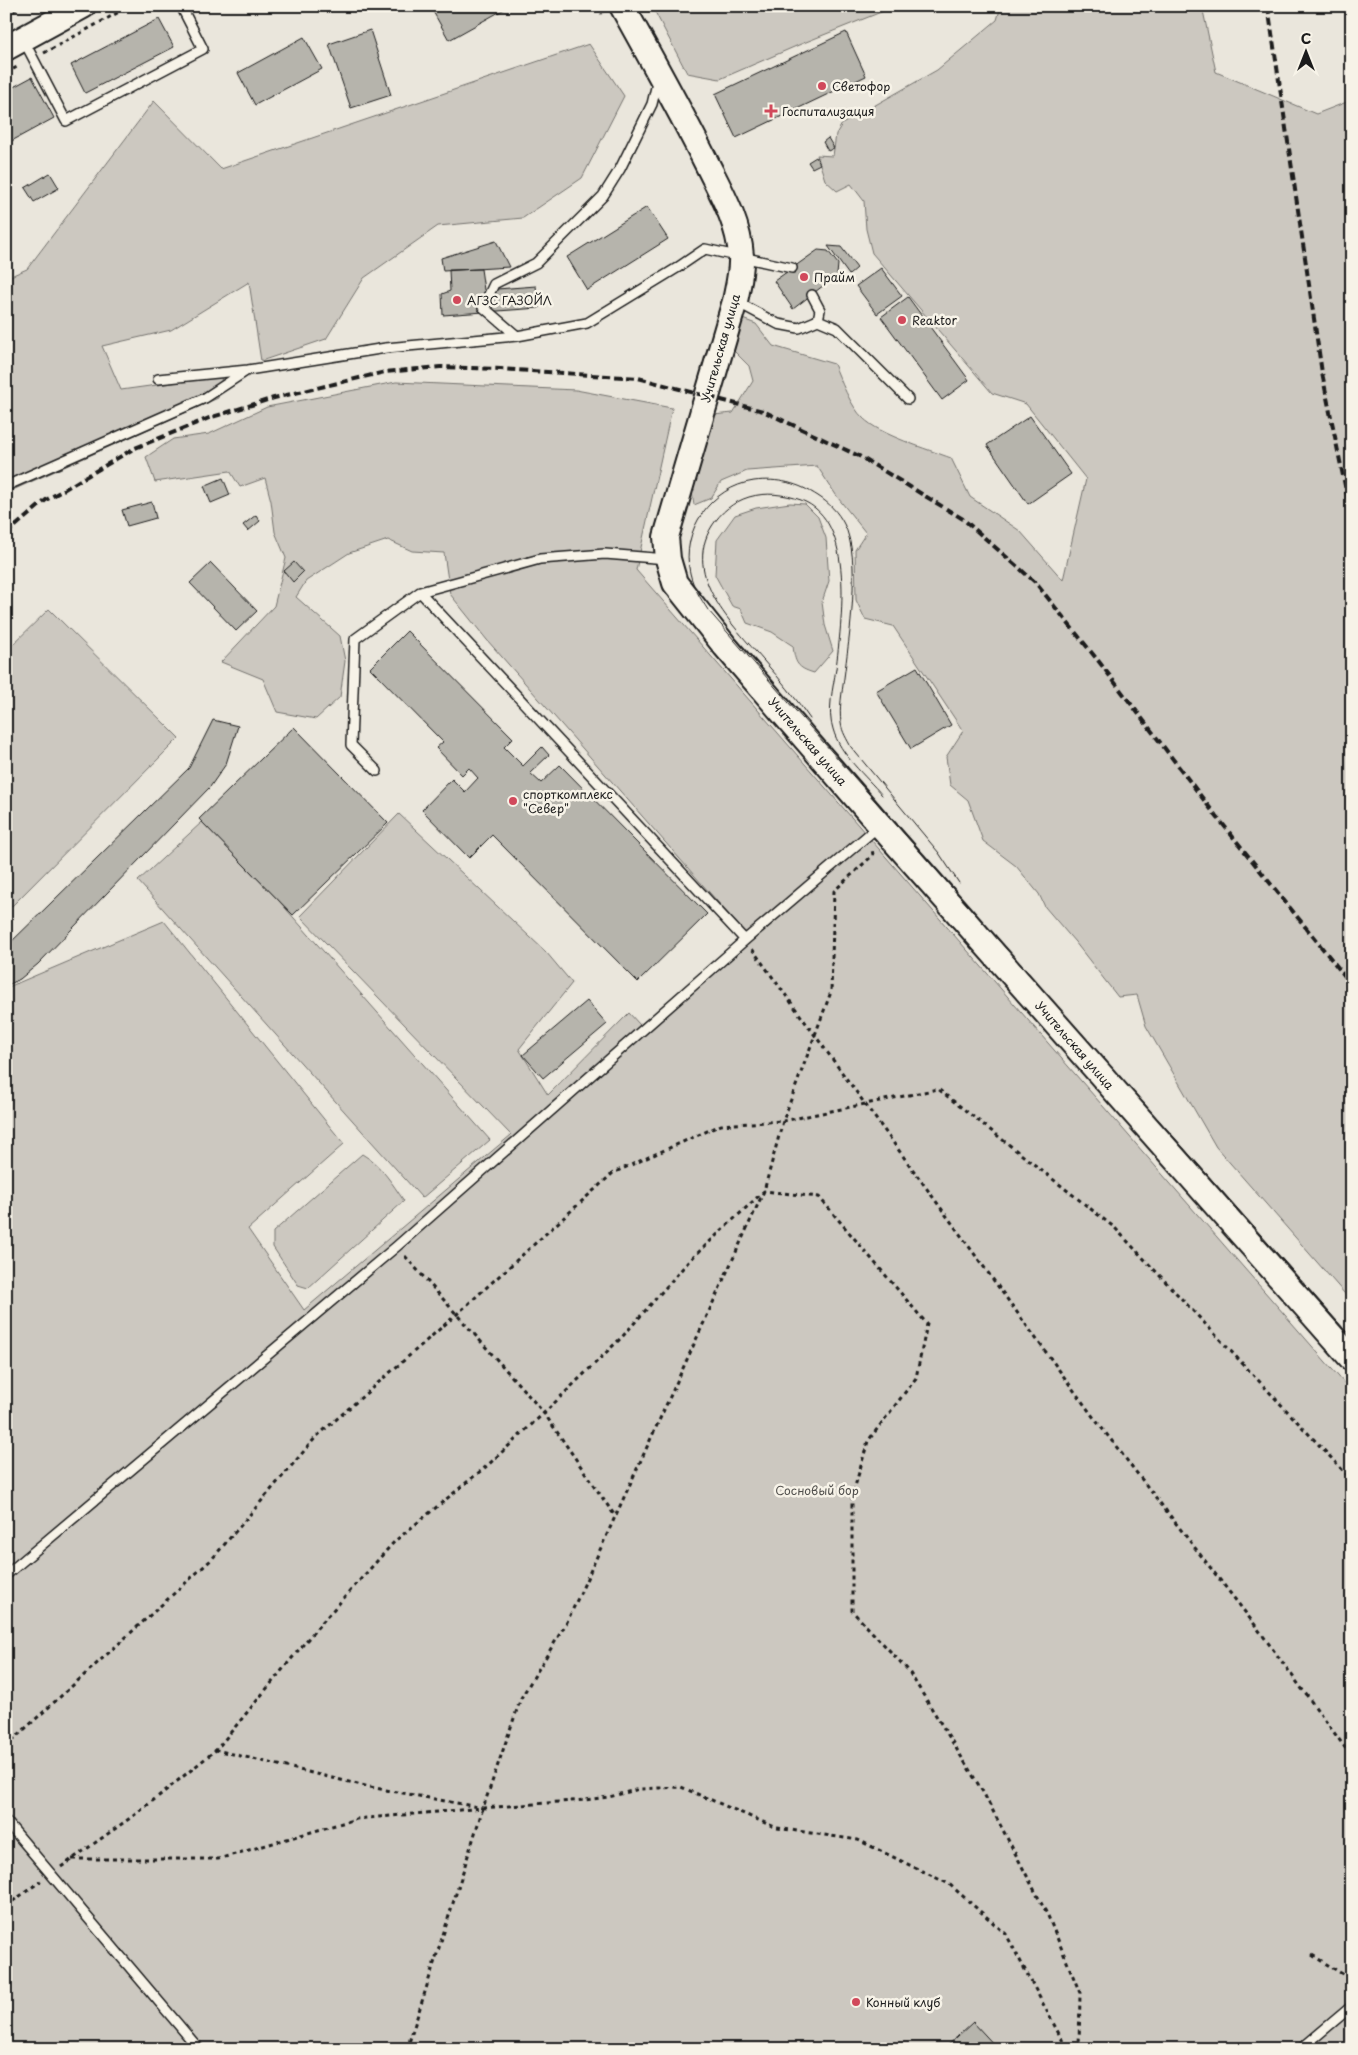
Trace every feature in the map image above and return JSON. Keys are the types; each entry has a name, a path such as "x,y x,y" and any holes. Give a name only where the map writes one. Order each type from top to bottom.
{"main road":[{"path":"21,48 83,6"},
{"name":"Учительская улица","path":"622,6 660,74 723,196 736,227 741,256 740,279 735,301 666,537 668,559 675,583 876,829 1352,1359"}],"lane":[{"path":"21,48 66,121 203,49 181,6"},
{"path":"517,336 482,307 494,284 536,263 603,196 620,169 652,104 660,74"},
{"path":"158,379 248,370 386,348 517,336 587,323 677,268 705,248 792,268"},
{"path":"812,295 820,310 818,320"},
{"path":"735,301 778,324 799,328 818,320 837,328 908,400"},
{"path":"6,486 205,398 248,370"},
{"path":"377,771 351,745 355,639 420,592 540,559 605,554 668,559"},
{"path":"420,592 745,940"},
{"path":"6,1575 397,1246 745,940 876,829"},
{"path":"6,1821 52,1873 199,2049"},
{"path":"1301,2049 1352,2006"}],"path":[{"path":"6,15 22,6"},
{"path":"6,73 21,48 130,6"},
{"path":"407,2049 482,1808 521,1698 567,1622 764,1191 783,1121 831,992 834,891 873,855 876,829"},
{"path":"745,940 1094,1418 1256,1625 1352,1757"},
{"path":"6,1746 212,1559 316,1437 457,1314 613,1173 721,1125 783,1121 938,1089 1115,1228 1352,1480"},
{"path":"6,1906 140,1811 216,1750 316,1630 395,1541 488,1465 544,1413 622,1337 688,1262 764,1191 819,1197 927,1324 916,1378 868,1441 852,1497 852,1611 908,1670 983,1792 1048,1916 1080,1993 1079,2049"},
{"path":"397,1246 544,1413 616,1516"},
{"path":"216,1750 370,1787 482,1808"},
{"path":"72,1859 218,1859 356,1819 585,1800 609,1797 639,1789 681,1787 777,1828 858,1840 949,1884 1006,1934 1067,2049"},
{"path":"1312,1955 1352,1980"}],"green space":[{"path":"652,6 896,6 720,79 687,73"},
{"path":"1001,6 1202,6 1216,72 1316,114 1352,100 1352,1302 1216,1147 1146,1026 1137,995 1118,997 1045,907 1039,894 1016,866 983,841 968,800 950,785 946,757 963,731 893,626 865,619 856,600 855,550 866,533 838,498 817,466 747,471 721,482 711,498 694,505 691,484 713,415 733,413 753,381 749,366 733,350 729,326 737,317 756,324 773,346 834,364 854,407 871,424 904,441 951,458 970,497 1020,531 1063,580 1086,479 1026,404 992,393 872,253 866,229 864,201 851,184 837,191 825,180 817,155 833,156 836,134 842,124 937,70 997,20"},
{"path":"589,44 624,96 582,178 523,218 438,226 364,278 326,339 261,361 249,282 171,330 102,346 121,390 222,376 218,398 6,493 6,278 27,269 154,101 221,169"},
{"name":"Сосновый бор","path":"396,382 576,390 672,408 636,570 1352,1392 1352,2049 6,2049 6,988 164,921 344,1144 248,1229 304,1310 511,1135 300,916 399,814 546,952 572,983 519,1049 548,1095 629,1013 640,1025 738,946 746,934 487,640 450,594 444,553 412,551 388,540 349,553 306,581 296,597 340,636 345,661 340,697 316,719 277,712 263,679 221,662 274,606 286,558 275,532 271,501 265,478 240,487 230,471 155,482 146,457 173,439 209,434 267,407"},
{"path":"790,503 805,504 818,517 826,538 829,581 822,602 825,625 833,651 814,673 800,667 796,661 793,646 772,632 747,623 741,609 732,606 715,575 717,540 735,515 756,508"},
{"path":"49,609 179,738 6,912 6,651"},
{"path":"202,822 279,901 490,1140 422,1198 138,881"},
{"path":"362,1154 380,1169 404,1201 308,1288 298,1285 273,1247 273,1232"}],"building":[{"path":"430,6 510,6 449,40"},
{"path":"159,19 174,47 85,93 71,65"},
{"path":"370,30 391,95 351,108 329,44"},
{"path":"846,32 866,76 736,138 715,94"},
{"path":"304,37 322,69 255,105 238,73"},
{"path":"32,77 54,118 6,144 6,91"},
{"path":"828,138 834,148 828,151 823,142"},
{"path":"816,157 820,164 812,168 808,162"},
{"path":"50,173 59,188 34,202 25,188"},
{"path":"647,207 668,239 587,290 567,257"},
{"path":"496,241 509,267 443,271 441,258"},
{"path":"828,246 841,247 857,268 849,275"},
{"path":"818,250 828,251 838,264 837,275 793,309 774,281"},
{"path":"881,268 902,296 877,314 856,286"},
{"path":"481,269 484,290 536,286 539,308 443,315 442,294 450,291 449,270"},
{"path":"908,297 969,380 942,400 881,317"},
{"path":"1030,416 1071,474 1028,504 987,445"},
{"path":"223,478 230,495 211,503 204,486"},
{"path":"152,502 156,518 127,526 122,510"},
{"path":"256,515 260,521 248,531 243,525"},
{"path":"294,562 303,572 293,582 284,571"},
{"path":"211,563 257,611 236,631 190,583"},
{"name":"спорткомплекс \"Север\"","path":"407,631 513,738 504,747 523,766 542,747 549,755 530,773 541,783 560,765 707,914 638,982 492,835 469,858 422,810 452,779 465,792 478,778 469,768 462,775 436,748 443,742 370,668"},
{"path":"917,667 951,725 911,749 876,691"},
{"path":"213,720 238,726 226,764 210,787 38,964 20,979 6,986 6,947 189,768"},
{"path":"294,727 388,823 293,915 199,819"},
{"path":"587,1001 607,1024 543,1078 523,1055"},
{"path":"973,2022 998,2049 944,2049"}],"tram line":[{"path":"959,883 939,853 851,747 842,729 840,717 853,599 852,557 849,539 842,520 833,508 822,499 810,491 787,482 771,480 754,481 738,485 724,492 702,514 690,542 688,557 691,578 697,593 708,610 1352,1338"},
{"path":"810,719 788,689 726,616 715,599 707,581 703,563 704,545 712,526 728,508 749,497 775,494 801,500 819,511 831,529 838,551 842,601 841,626 831,699 831,722 836,738 847,756 882,795"}],"railway":[{"path":"1268,6 1322,373 1352,520"},
{"path":"6,534 46,500 135,448 209,418 274,398 385,372 440,367 638,378 763,411 859,456 963,519 1035,582 1100,663 1213,812 1352,985"}],"place":[{"name":"Светофор","path":"822,86"},
{"name":"Госпитализация","path":"771,111"},
{"name":"Прайм","path":"804,277"},
{"name":"АГЗС ГАЗОЙЛ","path":"457,300"},
{"name":"Reaktor","path":"902,320"},
{"name":"спорткомплекс \"Север\"","path":"513,801"},
{"name":"Конный клуб","path":"856,2002"}]}
